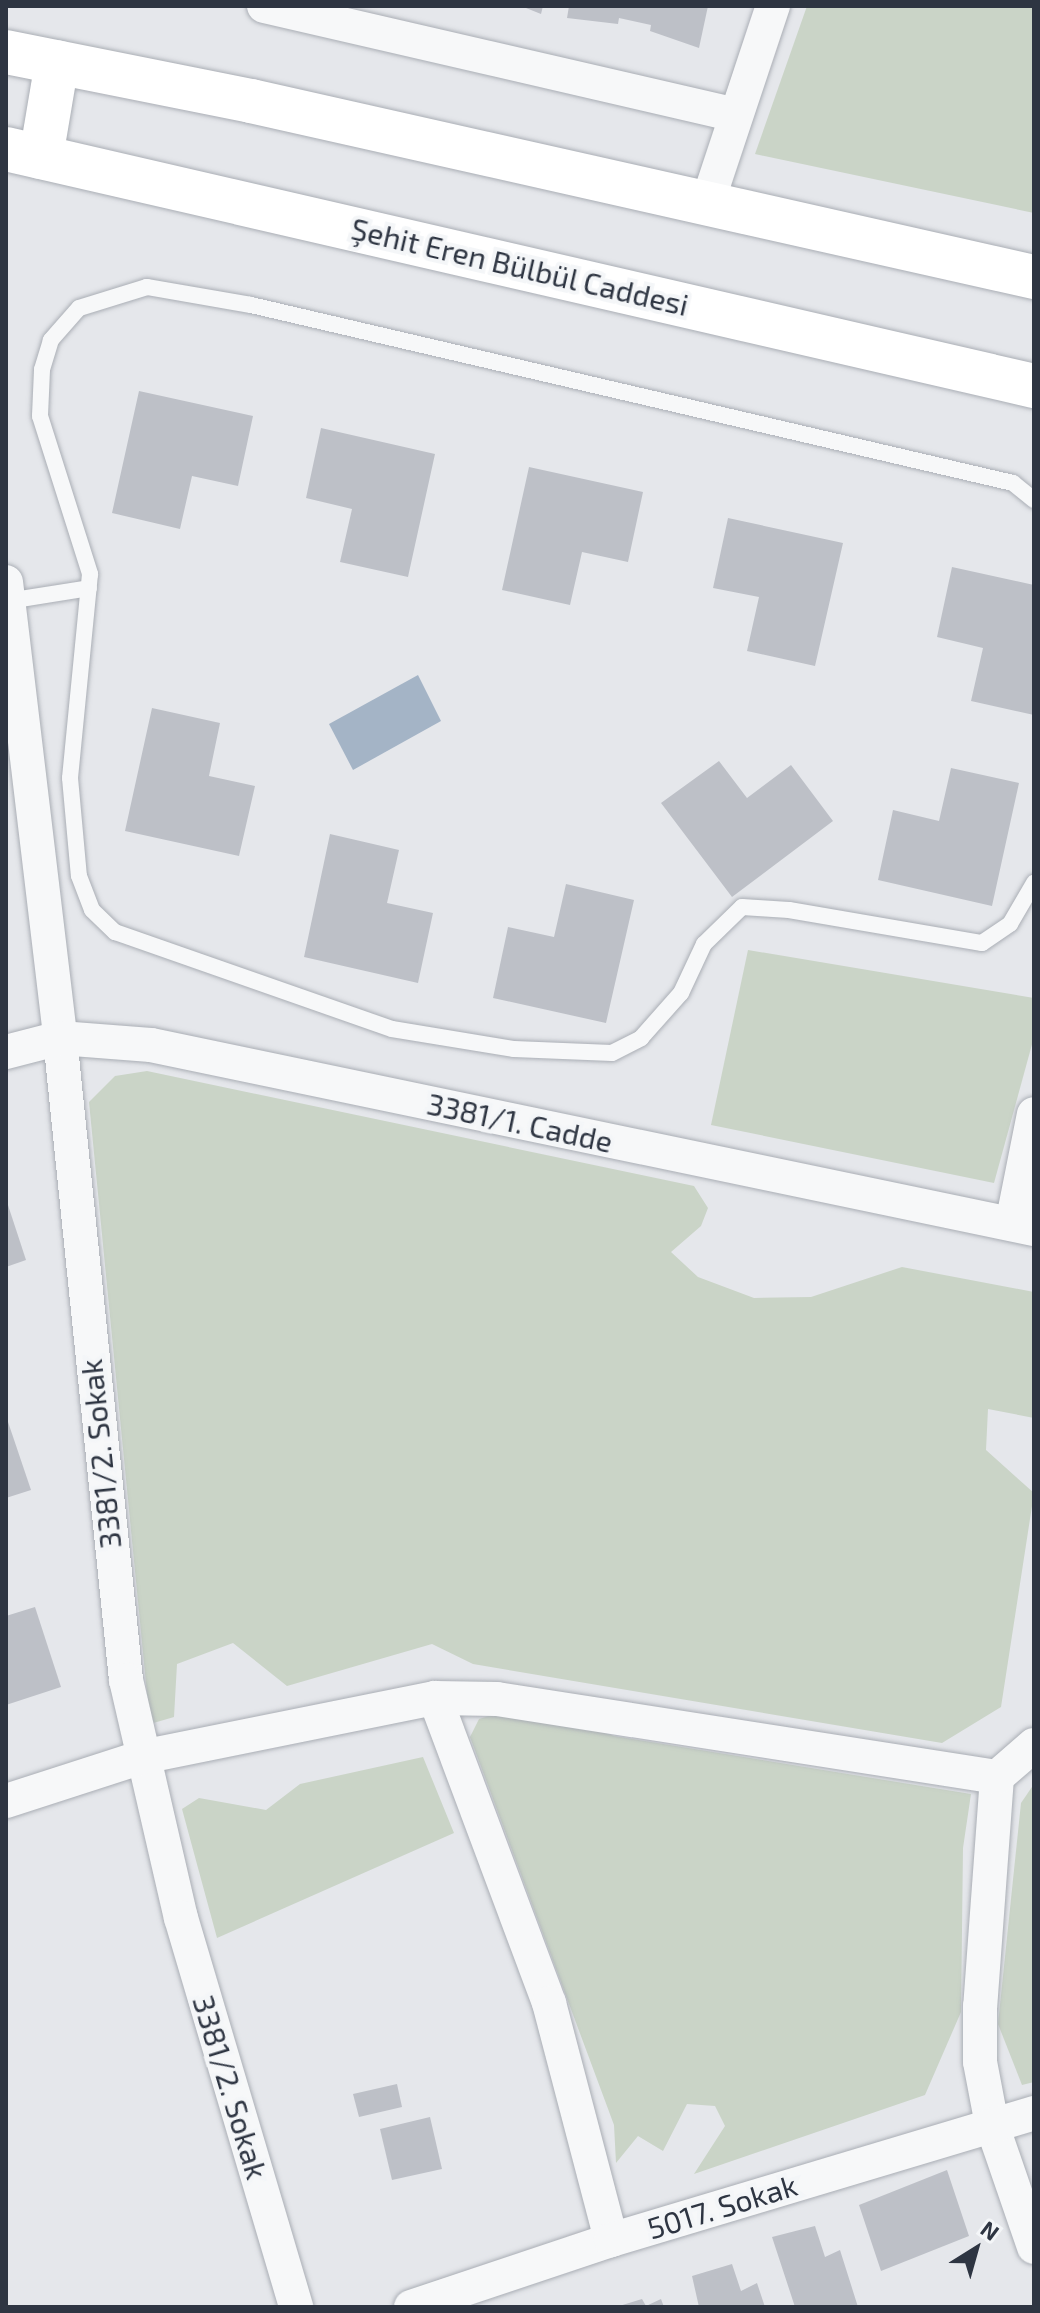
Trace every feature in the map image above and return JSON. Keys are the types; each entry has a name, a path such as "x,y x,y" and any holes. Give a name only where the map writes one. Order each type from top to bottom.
{"main road":[{"path":"6,52 1034,277"},
{"path":"24,153 57,62"},
{"name":"Şehit Eren Bülbül Caddesi","path":"24,153 1034,386"}],"street":[{"path":"264,6 736,115"},
{"path":"707,204 773,6"},
{"name":"3381/2. Sokak","path":"7,592 60,1038 103,1486 126,1680 181,1918 296,2307"},
{"name":"3381/1. Cadde","path":"6,1052 60,1038 151,1045 1023,1226"},
{"path":"1023,1226 1034,1114"},
{"path":"435,1698 549,2003 611,2240"},
{"path":"6,1801 142,1757 435,1698 510,1700 997,1777"},
{"path":"1034,1745 997,1777 979,2034 992,2125 1034,2247"},
{"name":"5017. Sokak","path":"411,2307 472,2297 611,2240 1034,2113"}],"lane":[{"path":"1034,500 1013,483 251,305 147,287 79,308 51,340 42,370 40,416 90,574 70,778 79,876 92,910 115,932 392,1029 514,1049 612,1053 641,1038 661,1016 681,993 704,944 742,907 789,910 982,943 1010,924 1034,883"},
{"path":"7,592 89,588"}],"shaded area":[{"path":"807,6 1034,6 1034,213 755,154"},
{"path":"748,950 1034,998 1034,1037 994,1183 711,1125"},
{"path":"147,1071 694,1186 708,1208 701,1226 671,1252 698,1277 754,1298 811,1297 902,1267 1034,1292 1034,1418 988,1409 986,1450 1034,1493 1001,1707 942,1743 473,1664 432,1644 287,1686 233,1643 177,1664 174,1717 150,1724 89,1102 115,1076"},
{"path":"498,1713 561,1715 614,1736 971,1794 963,1848 961,2012 925,2095 694,2174 725,2126 715,2106 687,2104 663,2151 638,2136 616,2163 614,2125 470,1737 479,1719"},
{"path":"423,1757 454,1833 217,1938 182,1809 199,1798 266,1810 300,1784"},
{"path":"1034,1784 1034,2082 1022,2085 998,2024 1021,1803"}],"water":[{"path":"418,675 441,721 353,770 329,724"}],"building":[{"path":"521,6 543,6 541,14"},
{"path":"569,6 708,6 699,48 650,31 651,25 619,18 618,24 567,18"},
{"path":"139,391 253,416 238,486 192,476 180,529 112,513"},
{"path":"321,428 435,454 408,577 340,562 352,509 306,498"},
{"path":"529,467 643,492 628,562 582,552 570,605 502,590"},
{"path":"728,518 843,543 815,666 747,651 759,597 713,588"},
{"path":"952,567 1034,585 1034,715 971,701 983,648 937,637"},
{"path":"152,708 220,723 209,776 255,786 239,856 125,831"},
{"path":"719,761 747,798 791,765 833,821 732,897 661,803"},
{"path":"951,768 1019,783 992,906 878,880 893,810 939,821"},
{"path":"330,834 399,850 387,903 433,913 418,983 304,957"},
{"path":"566,884 634,900 606,1023 493,998 508,927 554,937"},
{"path":"6,1199 26,1260 6,1267"},
{"path":"6,1416 31,1490 6,1498"},
{"path":"35,1607 61,1687 6,1705 6,1616"},
{"path":"397,2084 402,2107 359,2117 353,2094"},
{"path":"430,2117 442,2169 392,2180 380,2129"},
{"path":"947,2170 969,2236 881,2271 859,2205"},
{"path":"815,2226 825,2257 840,2250 858,2307 795,2307 772,2237"},
{"path":"732,2264 741,2291 757,2283 765,2307 699,2307 692,2276"},
{"path":"642,2299 646,2306 661,2299 664,2307 616,2307"}]}
